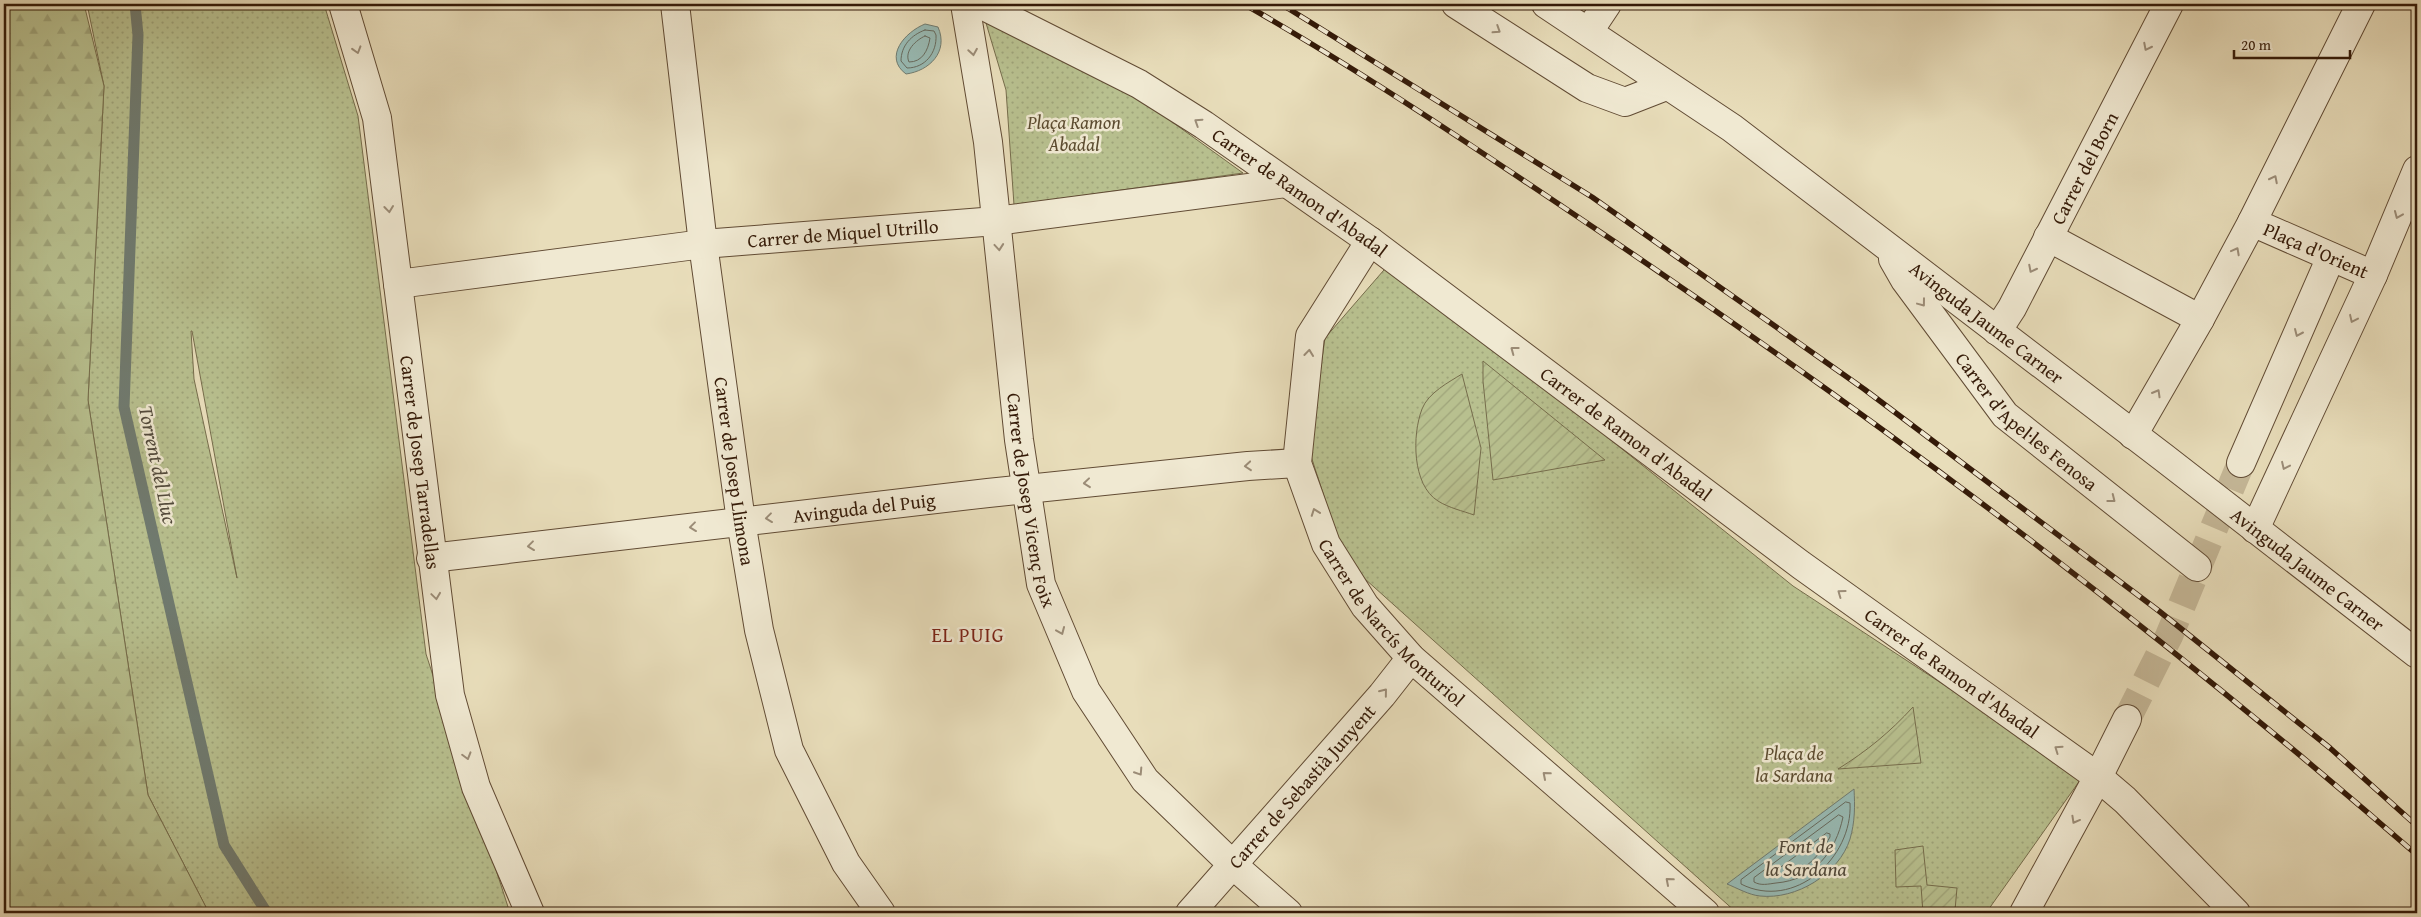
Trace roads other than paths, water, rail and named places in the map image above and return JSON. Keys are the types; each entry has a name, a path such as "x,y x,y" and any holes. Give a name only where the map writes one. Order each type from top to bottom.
{"street":[{"name":"Carrer de Josep Tarradellas","path":"343,4 377,118 431,558 450,695 476,787 530,913"},
{"name":"Carrer de Josep Llimona","path":"676,4 703,244 741,521 759,630 789,750 846,863 881,913"},
{"name":"Carrer de Josep Vicenç Foix","path":"965,4 988,142 1013,392 1041,584 1086,691 1145,780 1233,865 1288,913"},
{"name":"Carrer de Ramon d'Abadal","path":"980,4 1139,84 1204,126 1370,241 1801,565 2098,777 2125,800 2236,913"},
{"path":"1456,4 1587,88 1626,102 1666,86"},
{"name":"Avinguda Jaume Carner","path":"1546,4 1589,31 1666,86 1732,128 2417,654"},
{"path":"1589,31 1608,4"},
{"name":"Carrer del Born","path":"1997,331 2012,308 2169,4"},
{"path":"2252,222 2314,102 2361,4"},
{"path":"2373,275 2417,170"},
{"name":"Carrer de Miquel Utrillo","path":"398,284 703,244 996,221 1286,183"},
{"name":"Plaça d'Orient","path":"2133,435 2200,319 2252,222 2373,275 2255,530"},
{"path":"2048,237 2200,319"},
{"name":"Carrer de Narcís Monturiol","path":"1370,241 1310,336 1297,463 1326,544 1365,606 1411,658 1705,913"},
{"name":"Carrer d'Apel·les Fenosa","path":"1887,247 1904,280 2005,415 2197,567"},
{"path":"2241,463 2331,256"},
{"name":"Avinguda del Puig","path":"431,558 1027,489 1248,466 1297,463"},
{"name":"Carrer de Sebastià Junyent","path":"1190,913 1382,695 1411,658"},
{"path":"2024,913 2098,777 2126,719"}],"water":[{"path":"925,24 938,27 941,36 939,52 935,59 922,69 906,74 899,67 896,60 899,46 910,33"},
{"name":"Font de la Sardana","path":"1854,789 1854,814 1850,839 1836,863 1814,882 1788,894 1774,896 1752,894 1727,884"}],"waterway":[{"name":"Torrent del Lluc","path":"135,4 138,35 124,407 224,845 267,913"}],"tunnel":[{"path":"2127,719 2169,636 2241,463"}],"railway":[{"path":"1244,4 1340,61 1480,151 1722,315 1825,388 2027,538 2225,693 2417,855"},
{"path":"1281,4 1592,197 1864,389 2159,611 2330,748 2417,826"}],"district":[{"name":"EL PUIG","path":"968,635"}],"park label":[{"name":"Plaça Ramon Abadal","path":"1074,133"},
{"name":"Plaça de la Sardana","path":"1794,764"}]}
